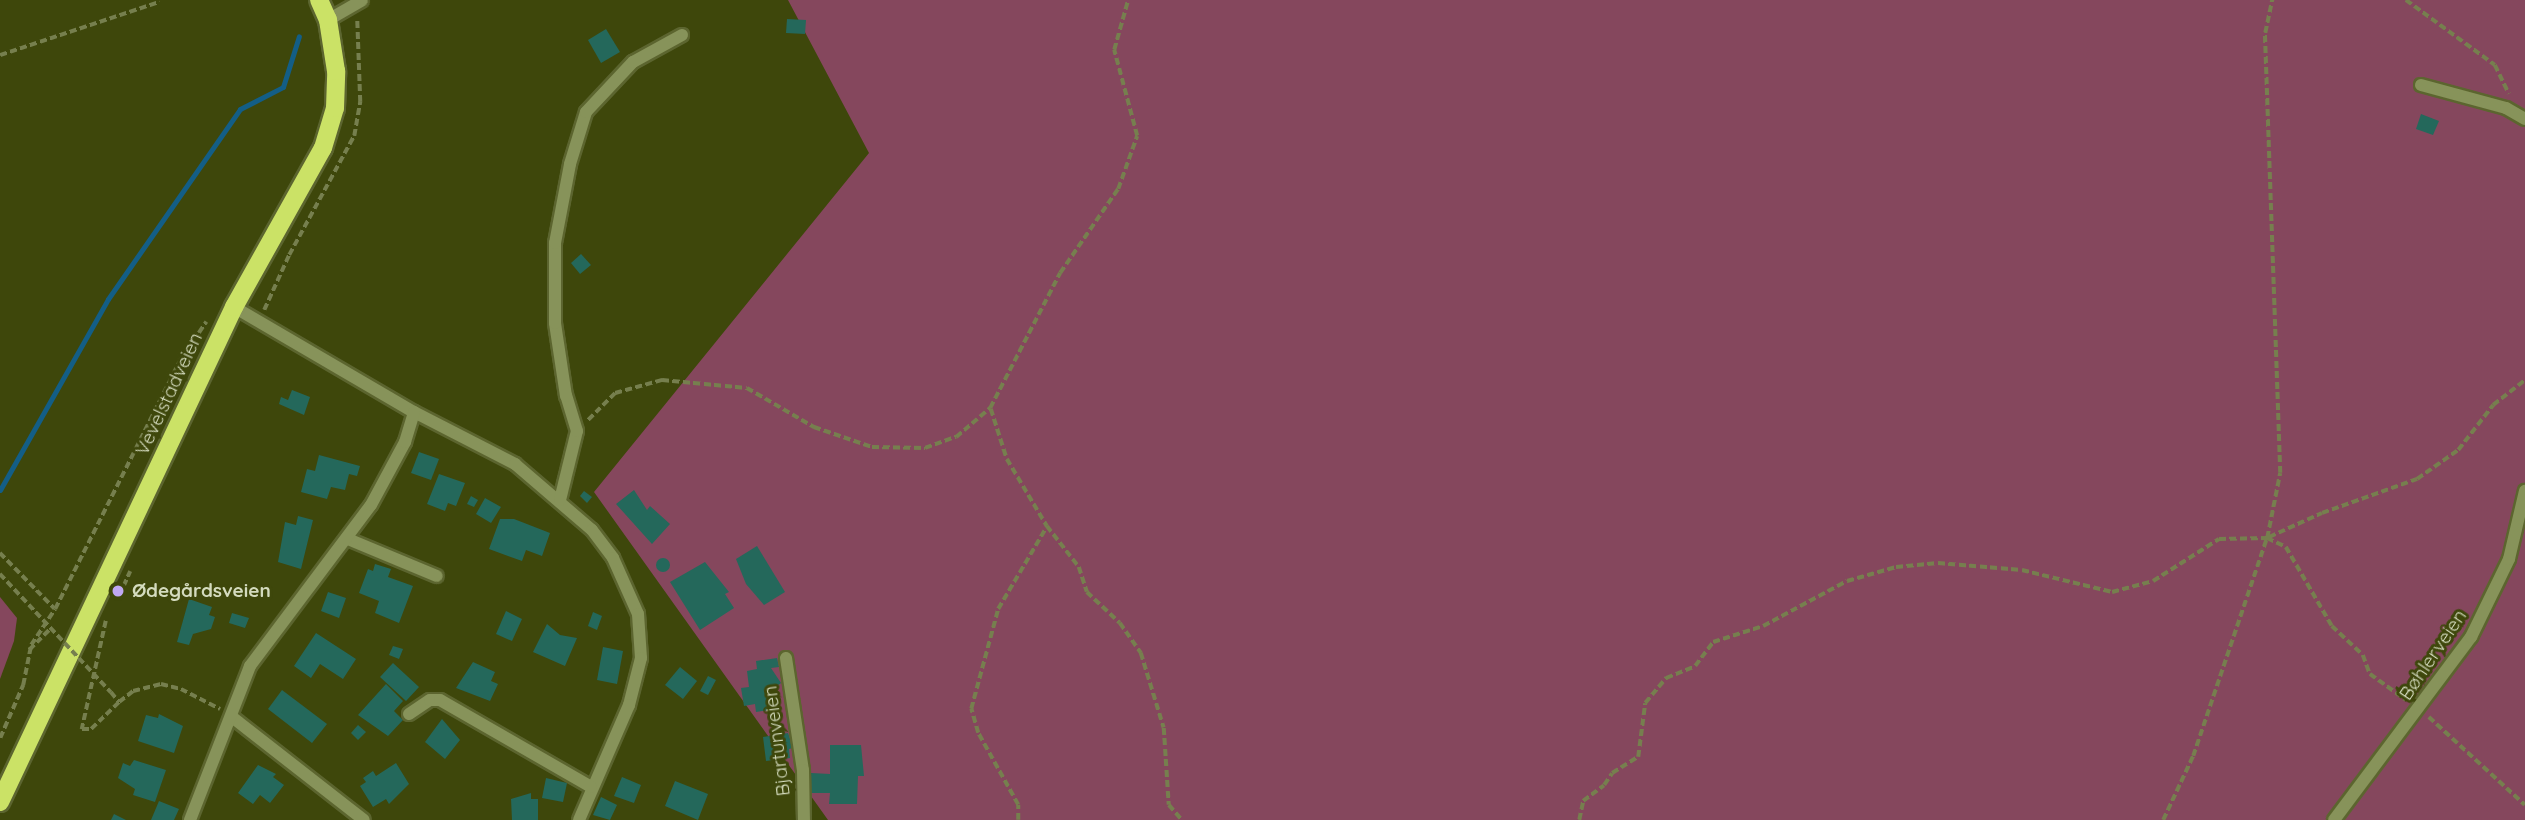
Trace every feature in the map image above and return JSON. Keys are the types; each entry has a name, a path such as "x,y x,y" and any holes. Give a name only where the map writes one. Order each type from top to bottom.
{"main road":[{"name":"Vevelstadveien","path":"0,802 234,307 323,148 335,108 336,71 328,20 319,0"}],"street":[{"path":"328,20 362,0"},
{"path":"560,500 578,431 566,396 555,323 555,243 570,164 586,112 634,62 682,35"},
{"path":"2421,85 2522,117"},
{"path":"234,307 414,412 515,464 560,500 613,558 634,598 641,635 641,658 629,705 591,787 579,820"},
{"path":"190,820 232,717 242,684 261,649 348,540 389,474 414,412"},
{"name":"Bøhlerveien","path":"2334,820 2420,709 2486,611 2509,559 2525,491"},
{"path":"348,540 437,576"},
{"name":"Bjartunveien","path":"786,658 803,770 804,820"},
{"path":"410,715 430,700 440,700 591,787"},
{"path":"232,717 363,820"}],"path":[{"path":"578,431 615,393 662,380 747,388 814,427 873,447 925,447 956,438 990,408 1060,273 1118,189 1137,136 1114,50 1128,0"},
{"path":"2163,820 2193,756 2267,538 2280,473 2265,33 2272,0"},
{"path":"2406,0 2495,65 2522,117"},
{"path":"0,55 159,2"},
{"path":"260,322 272,290"},
{"path":"0,738 23,685 29,650 55,609 181,359 208,318"},
{"path":"1579,820 1583,801 1599,790 1612,773 1638,757 1645,703 1666,678 1695,666 1713,642 1763,626 1847,581 1896,567 1938,563 2022,570 2112,592 2153,581 2219,539 2267,538 2322,513 2417,479 2458,450 2493,405 2525,380"},
{"path":"990,408 1007,459 1047,526 1079,567 1087,592 1120,623 1140,653 1164,728 1169,805 1182,820"},
{"path":"1018,820 1018,805 978,733 971,709 999,610 1047,526"},
{"path":"2267,538 2286,547 2332,626 2363,655 2370,674 2420,709 2525,805"},
{"path":"118,552 130,570 118,598"},
{"path":"0,553 55,609"},
{"path":"0,574 119,702"},
{"path":"112,610 82,729 91,729 133,691 161,684 192,694 232,717"},
{"path":"29,650 51,628"}],"shaded area":[{"path":"788,0 2525,0 2525,820 828,820 594,492 869,153"},
{"path":"0,597 17,618 14,641 0,679"}],"building":[{"path":"787,19 806,20 805,34 786,33"},
{"path":"606,29 620,52 601,63 588,40"},
{"path":"2421,114 2439,121 2433,135 2416,129"},
{"path":"581,254 591,265 580,274 571,263"},
{"path":"292,390 310,397 304,415 279,404 281,397 288,400"},
{"path":"419,452 439,459 431,480 411,473"},
{"path":"319,455 360,466 357,476 349,474 345,490 331,487 327,499 301,492 307,469 315,471"},
{"path":"439,474 465,483 456,506 448,503 445,511 427,504"},
{"path":"634,490 647,510 650,506 670,524 652,544 616,504"},
{"path":"584,491 592,497 587,503 580,496"},
{"path":"471,496 478,500 474,507 467,504"},
{"path":"485,498 501,507 491,523 476,514"},
{"path":"298,516 313,520 301,569 278,562 285,522 296,525"},
{"path":"500,519 514,519 550,533 542,556 526,550 522,561 489,549"},
{"path":"757,546 785,592 764,605 746,584 736,559"},
{"path":"663,558 668,560 668,570 663,572 658,570 656,565 658,560"},
{"path":"705,562 729,592 725,594 734,608 700,630 670,582"},
{"path":"375,564 391,569 388,577 413,586 399,623 375,613 379,601 359,593 368,569 373,571"},
{"path":"328,592 346,598 339,618 321,611"},
{"path":"189,599 212,607 209,615 215,617 211,629 193,634 189,645 177,642"},
{"path":"506,611 522,619 512,641 496,634"},
{"path":"593,612 602,616 597,630 588,626"},
{"path":"232,613 249,618 245,628 229,623"},
{"path":"547,624 560,635 577,638 565,666 533,652"},
{"path":"316,633 356,659 343,679 320,664 311,678 294,666"},
{"path":"393,646 403,649 399,659 389,655"},
{"path":"603,647 623,651 617,684 597,680"},
{"path":"777,658 779,667 771,668 781,683 768,693 769,701 776,700 777,709 756,712 755,704 744,706 741,688 749,687 747,671 757,669 756,661"},
{"path":"473,662 495,672 491,681 498,684 490,701 456,688"},
{"path":"393,663 419,687 406,701 380,677"},
{"path":"680,667 697,681 683,699 665,685"},
{"path":"708,676 716,680 708,695 700,691"},
{"path":"386,684 403,701 394,711 403,720 388,736 358,715"},
{"path":"282,690 327,724 312,743 268,709"},
{"path":"159,714 183,726 174,753 138,741 146,715 158,718"},
{"path":"442,719 460,740 445,759 425,742"},
{"path":"358,725 366,732 358,740 351,733"},
{"path":"788,733 793,748 789,749 790,758 766,761 763,737"},
{"path":"830,745 861,745 864,776 858,776 857,804 829,804 830,793 811,793 811,773 830,774"},
{"path":"134,760 166,770 155,802 133,795 135,789 118,778 123,763 130,766"},
{"path":"396,763 409,784 389,804 386,799 373,807 360,786 366,782 363,778 373,771 376,776"},
{"path":"258,765 276,774 273,777 284,785 270,803 260,795 253,804 238,793"},
{"path":"622,777 641,785 634,803 614,796"},
{"path":"546,778 567,783 563,802 542,798"},
{"path":"675,781 708,794 698,820 665,806"},
{"path":"531,793 531,799 538,799 538,820 512,820 511,799"},
{"path":"601,797 617,805 610,820 593,815"},
{"path":"159,801 179,809 174,820 151,820"},
{"path":"114,814 126,820 111,820"}],"waterway":[{"path":"0,490 108,299 240,109 283,87 299,36"}],"place":[{"name":"Ødegårdsveien","path":"118,591"}]}
